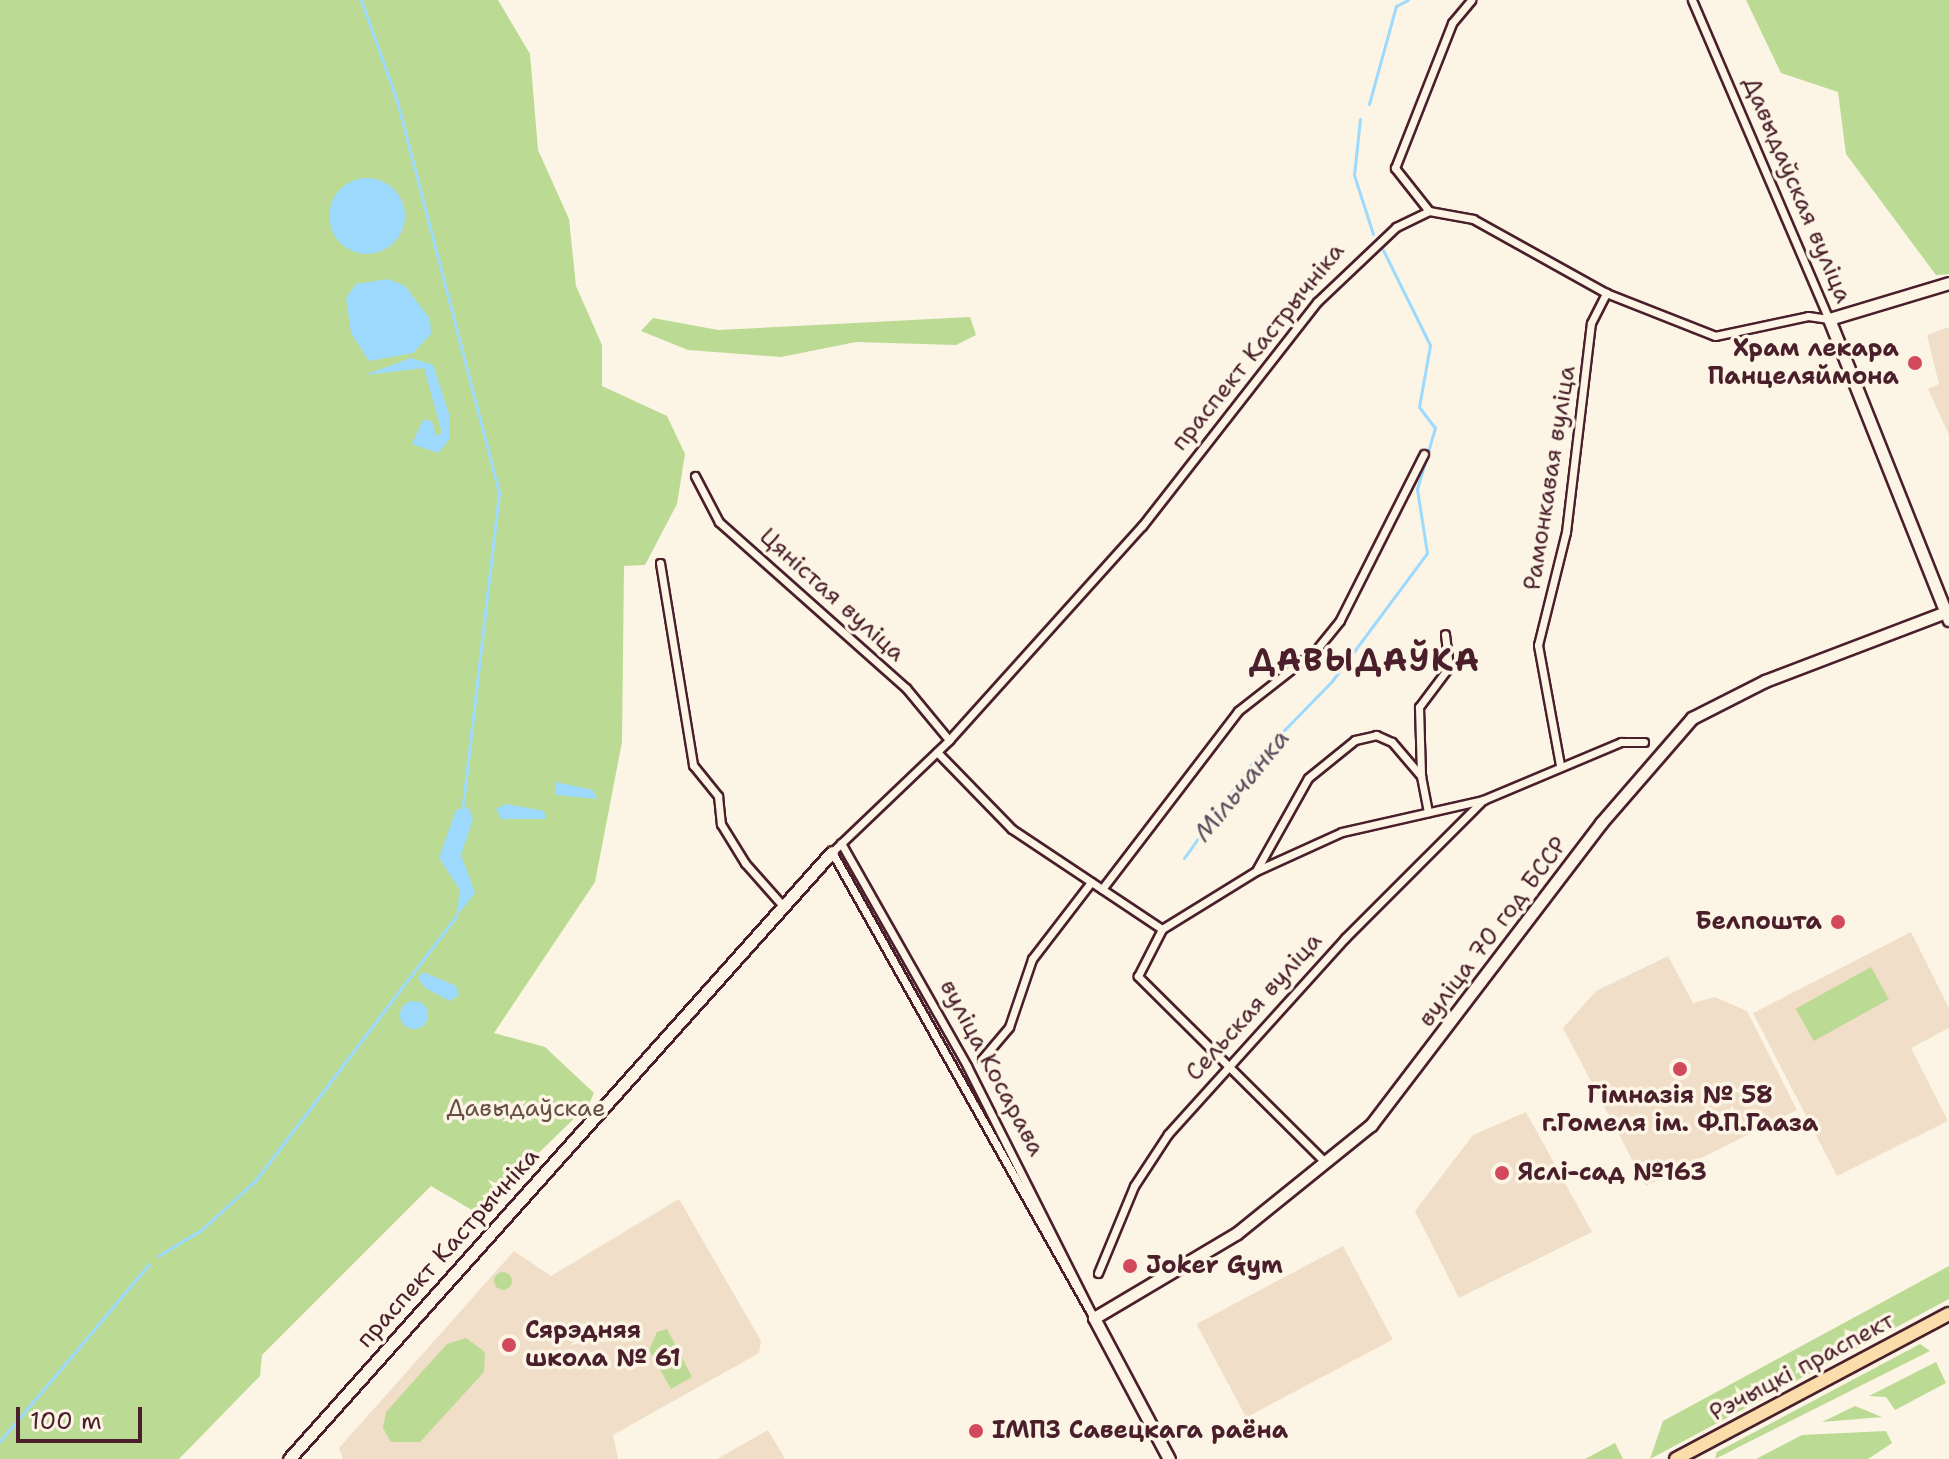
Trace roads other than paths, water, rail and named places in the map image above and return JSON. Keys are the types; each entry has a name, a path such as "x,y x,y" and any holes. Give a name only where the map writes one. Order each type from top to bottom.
{"main road":[{"name":"Рэчыцкі праспект","path":"1676,1459 1949,1314"}],"street":[{"path":"1471,0 1452,23 1395,168 1429,211 1473,219 1606,293 1715,336 1808,316 1829,319 1949,283"},
{"name":"Давыдаўская вуліца","path":"1692,0 1829,319 1947,616"},
{"name":"праспект Кастрычніка","path":"289,1459 783,906 876,809 949,740 1142,526 1317,302 1366,250 1429,211"},
{"name":"Рамонкавая вуліца","path":"1560,765 1538,645 1566,532 1591,323 1606,293"},
{"path":"1102,889 1238,711 1316,650 1340,620 1424,454"},
{"name":"Цяністая вуліца","path":"695,476 719,522 906,688 949,740"},
{"path":"660,563 693,765 718,796 721,824 745,863 783,906"},
{"name":"вуліца 70 год БССР","path":"1094,1318 1237,1233 1327,1164 1393,1101 1590,837 1686,724 1765,681 1947,616"},
{"path":"1428,812 1421,776 1419,707 1449,667 1445,634"},
{"path":"1256,871 1328,755 1382,736 1421,776"},
{"path":"1327,1164 1227,1071 1167,997 1138,976 1162,929 1256,871 1342,832 1483,800 1560,765 1621,742 1644,742"},
{"path":"937,752 1012,829 1162,929"},
{"name":"Сельская вуліца","path":"1098,1273 1142,1172 1345,938 1483,800"},
{"name":"вуліца Косарава","path":"837,848 1169,1459"},
{"path":"982,1059 1009,1027 1032,959 1091,882"}],"water":[{"path":"367,178 381,181 394,189 402,202 405,216 402,230 394,243 381,251 367,254 353,251 340,243 332,230 329,216 332,202 340,189 353,181"},
{"path":"388,279 405,286 430,319 431,334 413,353 369,361 351,333 346,298 356,284"},
{"path":"411,358 433,365 449,414 449,440 438,453 412,444 423,420 432,421 436,436 442,433 424,368 365,375"},
{"path":"556,782 593,790 597,799 556,795"},
{"path":"506,804 544,811 546,819 501,819 496,809"},
{"path":"468,807 473,819 461,855 475,893 456,917 460,890 439,858 456,810"},
{"path":"423,972 456,986 459,995 450,1001 425,988 418,978"},
{"path":"414,1001 424,1005 428,1015 424,1025 414,1029 404,1025 400,1015 404,1005"}],"waterway":[{"path":"361,0 397,101 499,493 463,806"},
{"name":"Мільчанка","path":"1369,104 1396,6 1408,0"},
{"name":"Мільчанка","path":"1360,119 1354,175 1373,234"},
{"name":"Мільчанка","path":"1184,858 1252,763 1332,681 1427,553 1417,489 1435,428 1419,407 1430,345 1383,250"},
{"path":"158,1256 201,1230 255,1181 456,916"},
{"path":"0,1441 149,1264"}],"place":[{"name":"Храм лекара Панцеляймона","path":"1915,363"},
{"name":"Белпошта","path":"1838,922"},
{"name":"Гімназія № 58 г.Гомеля ім. Ф.П.Гааза","path":"1680,1069"},
{"name":"Яслі-сад №163","path":"1502,1173"},
{"name":"Joker Gym","path":"1130,1266"},
{"name":"Сярэдняя школа № 61","path":"509,1345"},
{"name":"ІМПЗ Савецкага раёна","path":"976,1431"}],"district":[{"name":"ДАВЫДАЎКА","path":"1365,660"}],"park label":[{"name":"Давыдаўскае","path":"526,1109"}]}
